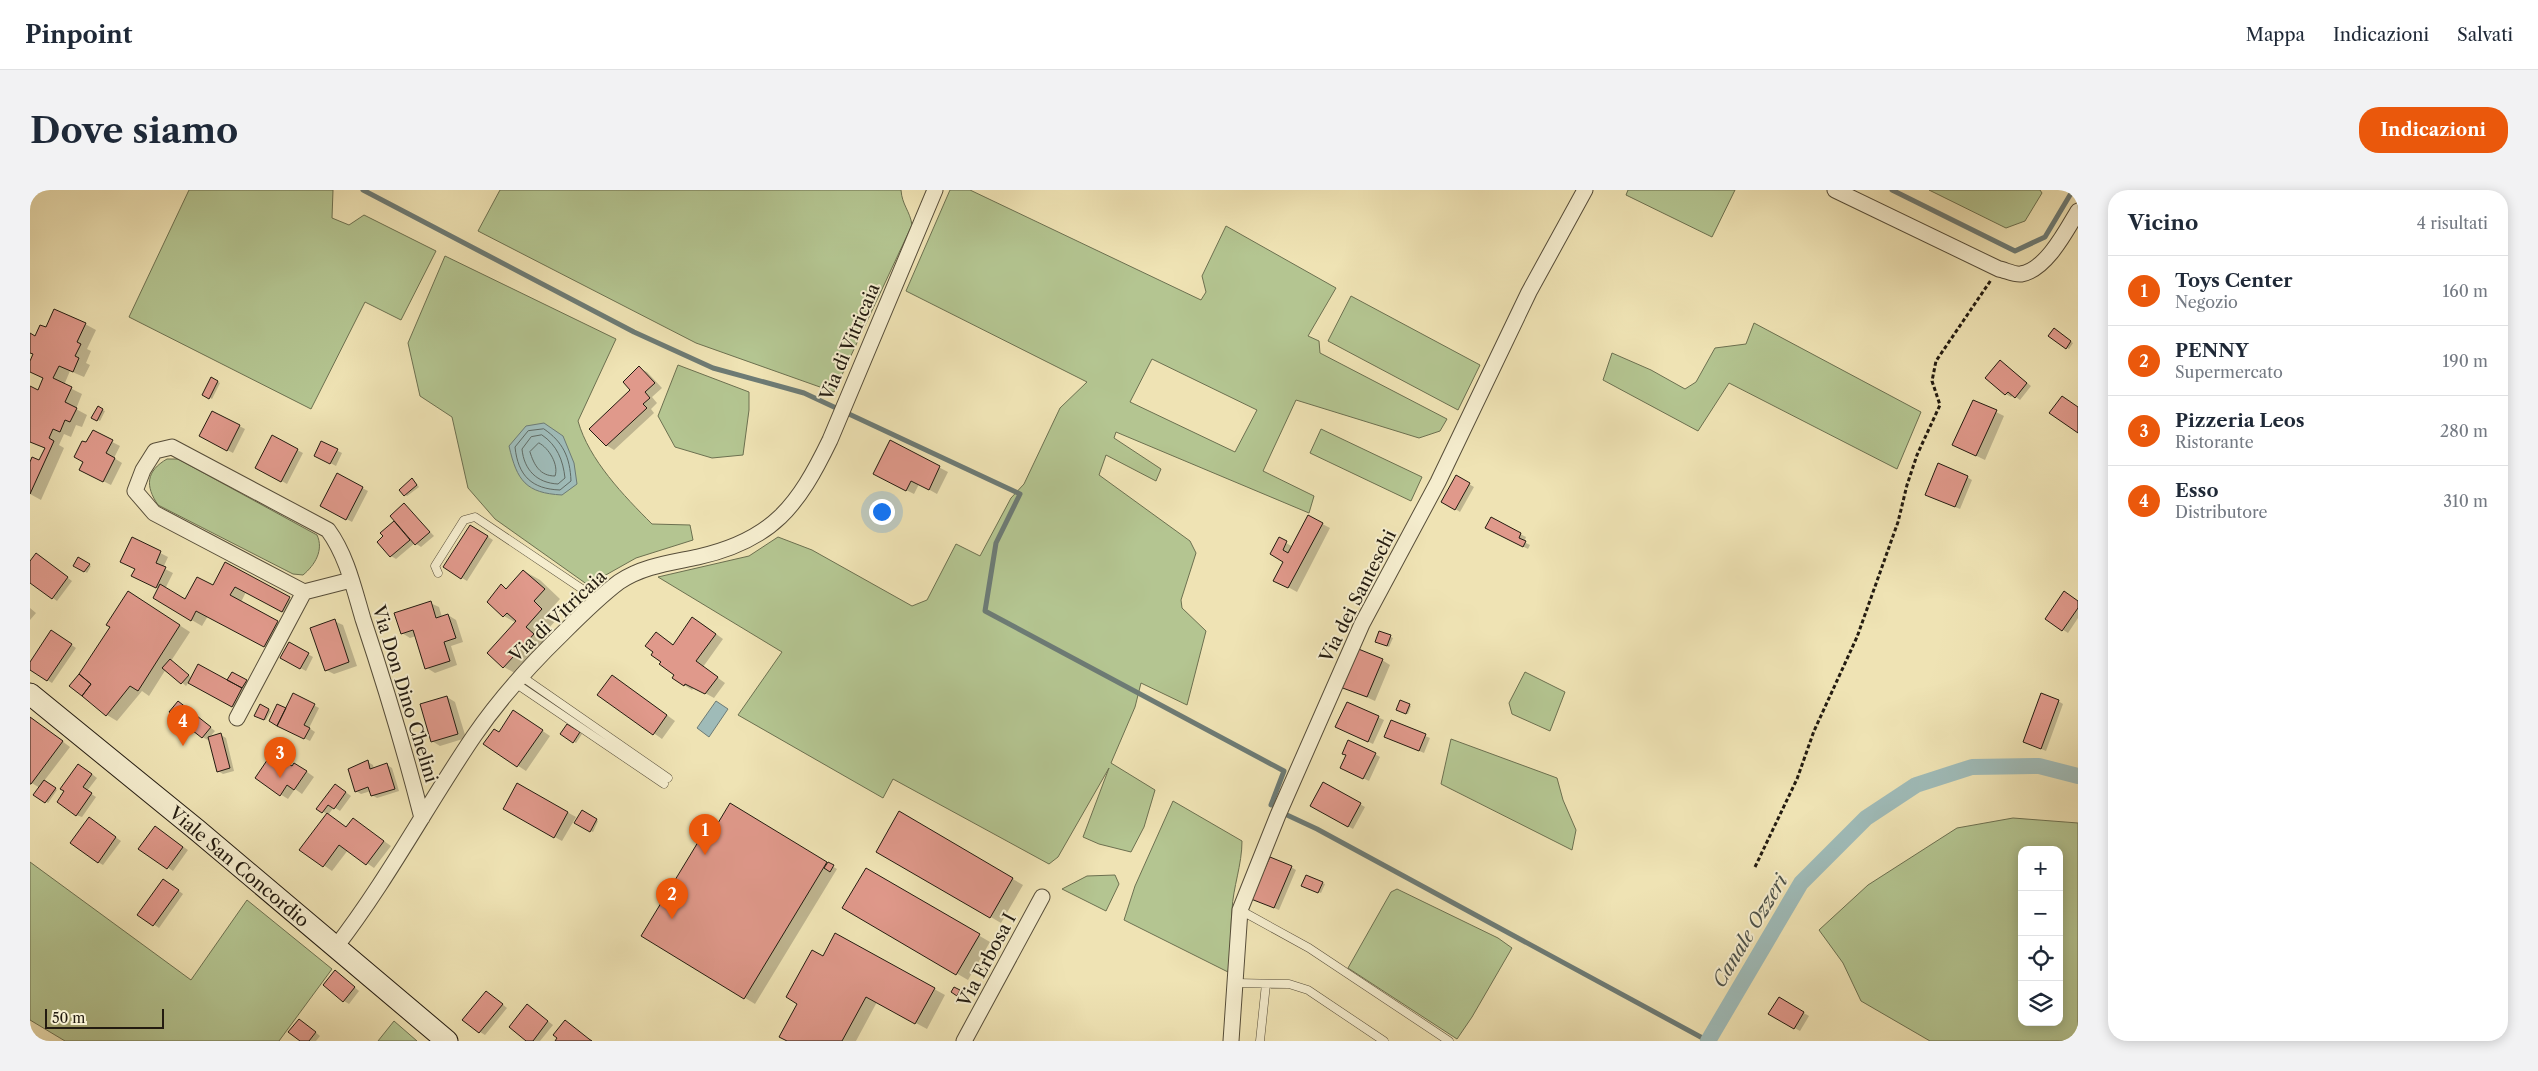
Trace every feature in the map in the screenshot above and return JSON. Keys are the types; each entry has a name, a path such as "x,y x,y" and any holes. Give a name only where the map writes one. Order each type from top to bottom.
{"main road":[{"name":"Viale San Concordio","path":"30,694 198,830 447,1041"}],"street":[{"name":"Via di Vitricaia","path":"335,948 476,734 518,679 597,599 620,582 648,568 705,555 745,541 774,524 796,500 814,473 836,424 935,190"},
{"name":"Via dei Santeschi","path":"1231,1041 1240,910 1312,734 1362,624 1438,482 1529,292 1585,190"},
{"path":"1835,190 1998,269 2021,274 2036,268 2059,244 2078,211"},
{"name":"Via Don Dino Chelini","path":"304,592 154,513 145,505 135,492 143,470 154,452 172,447 328,530 339,545 403,742 422,818"},
{"path":"238,718 304,592 351,580"},
{"name":"Via Erbosa I","path":"964,1041 1042,897"}],"lane":[{"path":"438,573 435,566 464,520 475,517 597,599"},
{"path":"518,679 666,781"},
{"path":"1240,910 1309,948 1449,1041"},
{"path":"1236,983 1289,984 1308,990 1384,1041"},
{"path":"1260,1041 1266,984"}],"path":[{"path":"1755,867 1797,779 1814,731 1860,628 1898,522 1906,485 1940,405 1932,381 1936,361 1998,269"}],"green space":[{"path":"189,190 333,190 332,218 349,225 364,215 436,251 401,320 365,302 311,409 129,317"},
{"path":"500,190 901,190 912,225 834,392 696,343 478,231"},
{"path":"950,190 970,190 1201,300 1206,292 1202,276 1226,226 1336,288 1308,336 1319,341 1320,353 1447,419 1440,431 1419,438 1296,400 1263,471 1314,496 1309,513 1116,432 1114,438 1161,469 1156,481 1106,455 1099,475 1190,541 1196,553 1181,600 1182,608 1206,631 1187,705 1141,683 1135,707 1111,763 1155,790 1144,827 1131,852 1099,844 1083,837 1109,768 1058,857 1049,864 893,779 883,798 738,715 782,652 658,577 749,556 778,537 812,550 912,606 927,600 956,544 980,556 1011,498 1024,484 1060,408 1087,382 906,291","holes":["1152,359 1257,410 1235,452 1130,402"]},
{"path":"1628,190 1735,190 1712,237 1626,195"},
{"path":"1929,190 2040,190 2042,193 2025,221 2006,228"},
{"path":"445,256 616,339 578,421 583,435 590,450 609,477 652,524 690,525 693,540 636,558 588,585 495,519 468,488 452,417 420,396 408,343"},
{"path":"1351,296 1480,365 1458,410 1328,341"},
{"path":"1754,323 1921,412 1897,469 1729,383 1698,431 1603,380 1612,353 1651,370 1685,389 1696,382 1715,348 1746,344"},
{"path":"678,365 749,392 749,410 743,455 712,458 675,447 658,416"},
{"path":"1321,429 1422,477 1411,501 1310,453"},
{"path":"167,459 178,459 317,535 319,552 315,562 303,575 293,574 158,505 151,491 150,479 155,469"},
{"path":"1525,672 1565,692 1550,731 1512,714 1509,703"},
{"path":"1451,739 1557,778 1563,800 1576,830 1572,850 1441,784"},
{"path":"1173,801 1242,841 1241,859 1231,918 1228,972 1124,920 1135,886"},
{"path":"2013,818 2078,823 2078,1041 1930,1041 1861,1001 1843,963 1819,930 1868,885 1957,828"},
{"path":"30,862 191,980 247,900 332,969 279,1041 65,1041 30,1020"},
{"path":"1115,875 1119,884 1106,911 1062,889 1087,876"},
{"path":"1397,889 1498,938 1512,948 1457,1039 1348,968 1391,892"},
{"path":"394,1021 417,1041 378,1041"}],"water":[{"path":"544,423 563,436 574,463 577,484 562,495 540,491 525,483 516,468 509,446 526,426"},
{"path":"716,701 728,709 709,737 697,728"}],"building":[{"path":"54,309 86,323 77,342 81,344 75,356 79,358 73,372 59,366 53,378 72,387 65,402 77,408 70,422 65,420 60,432 53,429 49,438 54,441 30,494 30,462 32,457 39,460 45,448 30,442 30,386 38,390 43,378 30,372 30,361 33,354 30,353 30,333 35,336 40,325 46,327"},
{"path":"2054,328 2071,341 2066,349 2048,336"},
{"path":"2000,360 2027,383 2015,398 2008,392 2005,395 1985,378"},
{"path":"639,366 655,383 645,392 650,398 643,404 647,408 606,446 589,429 630,390 623,382"},
{"path":"211,377 218,381 209,399 202,395"},
{"path":"2062,396 2078,407 2078,433 2049,413"},
{"path":"1973,400 1997,410 1976,456 1952,445"},
{"path":"98,406 103,409 97,421 91,418"},
{"path":"212,411 240,425 227,451 199,436"},
{"path":"93,430 113,440 106,453 115,458 103,482 79,470 83,462 74,457 82,441 86,442"},
{"path":"272,435 298,449 281,482 255,468"},
{"path":"890,440 940,466 929,490 911,481 906,491 873,474"},
{"path":"321,441 338,449 330,464 314,456"},
{"path":"1938,463 1968,476 1955,507 1925,495"},
{"path":"337,473 363,487 346,520 320,506"},
{"path":"1456,475 1470,483 1455,510 1441,502"},
{"path":"412,478 417,485 404,496 399,490"},
{"path":"404,503 430,532 415,545 390,516"},
{"path":"1308,515 1323,523 1288,588 1273,581 1283,562 1270,554 1279,537 1287,541 1283,550 1288,553"},
{"path":"1491,517 1521,533 1519,538 1526,541 1523,547 1485,528"},
{"path":"394,521 410,540 390,557 377,542 383,536 380,533"},
{"path":"470,525 488,536 461,579 443,567"},
{"path":"132,537 161,551 156,563 166,567 156,588 131,576 135,569 120,562"},
{"path":"36,553 68,577 52,599 30,583 30,561"},
{"path":"78,557 90,564 84,572 73,566"},
{"path":"225,562 290,597 282,612 235,587 230,595 278,621 264,647 196,611 191,621 153,598 160,584 185,599 197,577 213,585"},
{"path":"523,570 545,589 534,601 542,609 526,627 534,634 503,668 487,653 516,621 507,613 503,617 487,602 501,584 506,589"},
{"path":"128,591 180,625 138,691 130,686 106,716 82,696 91,684 79,674 110,627 106,625"},
{"path":"2064,591 2078,601 2078,608 2062,631 2045,619"},
{"path":"431,601 436,618 448,614 456,638 444,642 450,661 425,669 413,630 401,634 394,613"},
{"path":"692,617 716,634 696,661 718,677 705,694 685,684 684,686 672,678 674,675 659,664 661,662 651,655 653,652 645,646 656,632 673,645"},
{"path":"335,619 349,662 325,671 310,628"},
{"path":"51,630 72,644 47,681 30,670 30,662"},
{"path":"1379,631 1391,635 1387,646 1375,642"},
{"path":"289,642 309,653 300,669 280,658"},
{"path":"1356,648 1383,659 1367,697 1340,687"},
{"path":"170,659 189,675 181,684 162,668"},
{"path":"198,664 242,688 232,707 188,683"},
{"path":"232,672 247,680 242,688 227,680"},
{"path":"79,674 91,684 82,696 69,686"},
{"path":"612,675 667,715 653,735 597,695"},
{"path":"293,693 315,704 304,725 310,728 304,739 277,726"},
{"path":"2041,693 2059,700 2041,749 2023,742"},
{"path":"447,696 458,734 431,742 420,704"},
{"path":"1400,700 1410,704 1406,714 1396,710"},
{"path":"178,701 211,727 202,738 169,712"},
{"path":"1347,702 1379,716 1368,742 1335,727"},
{"path":"260,704 269,709 264,720 254,716"},
{"path":"277,704 286,708 277,726 269,721"},
{"path":"513,710 543,730 517,767 483,744 494,729 499,732"},
{"path":"30,717 63,741 31,784 30,784"},
{"path":"1391,720 1426,734 1419,751 1384,737"},
{"path":"567,724 580,732 573,743 560,734"},
{"path":"221,733 230,768 217,772 208,737"},
{"path":"1348,740 1376,753 1363,779 1340,768 1346,755 1342,754"},
{"path":"272,753 292,766 294,763 307,771 294,790 287,785 280,796 255,778"},
{"path":"368,760 370,769 387,763 395,789 371,796 368,787 355,792 348,769"},
{"path":"78,764 92,774 83,787 92,793 76,816 57,802 64,791 60,789"},
{"path":"44,780 56,788 45,803 33,795"},
{"path":"1323,782 1361,803 1348,827 1310,806"},
{"path":"517,783 568,812 554,838 503,809"},
{"path":"335,784 346,792 334,809 328,805 322,813 316,809"},
{"path":"730,803 827,862 744,999 641,936 706,829 712,833"},
{"path":"582,810 597,819 590,832 574,823"},
{"path":"899,811 1013,878 990,918 876,852"},
{"path":"327,813 346,827 353,818 384,841 366,865 339,845 323,867 299,850"},
{"path":"89,817 116,837 98,863 70,843"},
{"path":"155,826 183,847 167,869 138,849"},
{"path":"1270,857 1292,866 1274,908 1251,899"},
{"path":"828,862 834,865 830,872 824,868"},
{"path":"866,868 980,934 956,975 842,908"},
{"path":"1306,875 1323,882 1318,893 1301,886"},
{"path":"163,879 179,890 153,926 137,915"},
{"path":"835,933 935,988 915,1024 866,997 842,1041 787,1041 779,1037 797,1004 786,997 812,950 823,956"},
{"path":"335,970 355,987 343,1002 323,985"},
{"path":"954,987 960,990 957,996 951,992"},
{"path":"486,991 503,1004 479,1033 462,1020"},
{"path":"1779,997 1804,1012 1794,1029 1768,1014"},
{"path":"527,1004 548,1021 533,1041 526,1041 509,1027"},
{"path":"299,1019 316,1032 309,1041 300,1041 288,1032"},
{"path":"565,1020 592,1041 555,1041 557,1038 553,1035"}],"waterway":[{"path":"363,190 634,332 713,368 804,393 1020,494 996,543 985,611 1284,771 1271,805"},
{"path":"1892,190 2015,251 2045,237 2073,190"},
{"name":"Canale Ozzeri","path":"1708,1041 1801,883 1866,818 1916,785 1972,767 2039,766 2078,776"},
{"path":"1287,815 1317,829 1708,1041"}],"place":[{"name":"Esso","path":"183,746"},
{"name":"Pizzeria Leos","path":"280,778"},
{"name":"Toys Center","path":"705,855"},
{"name":"PENNY","path":"672,919"}]}
